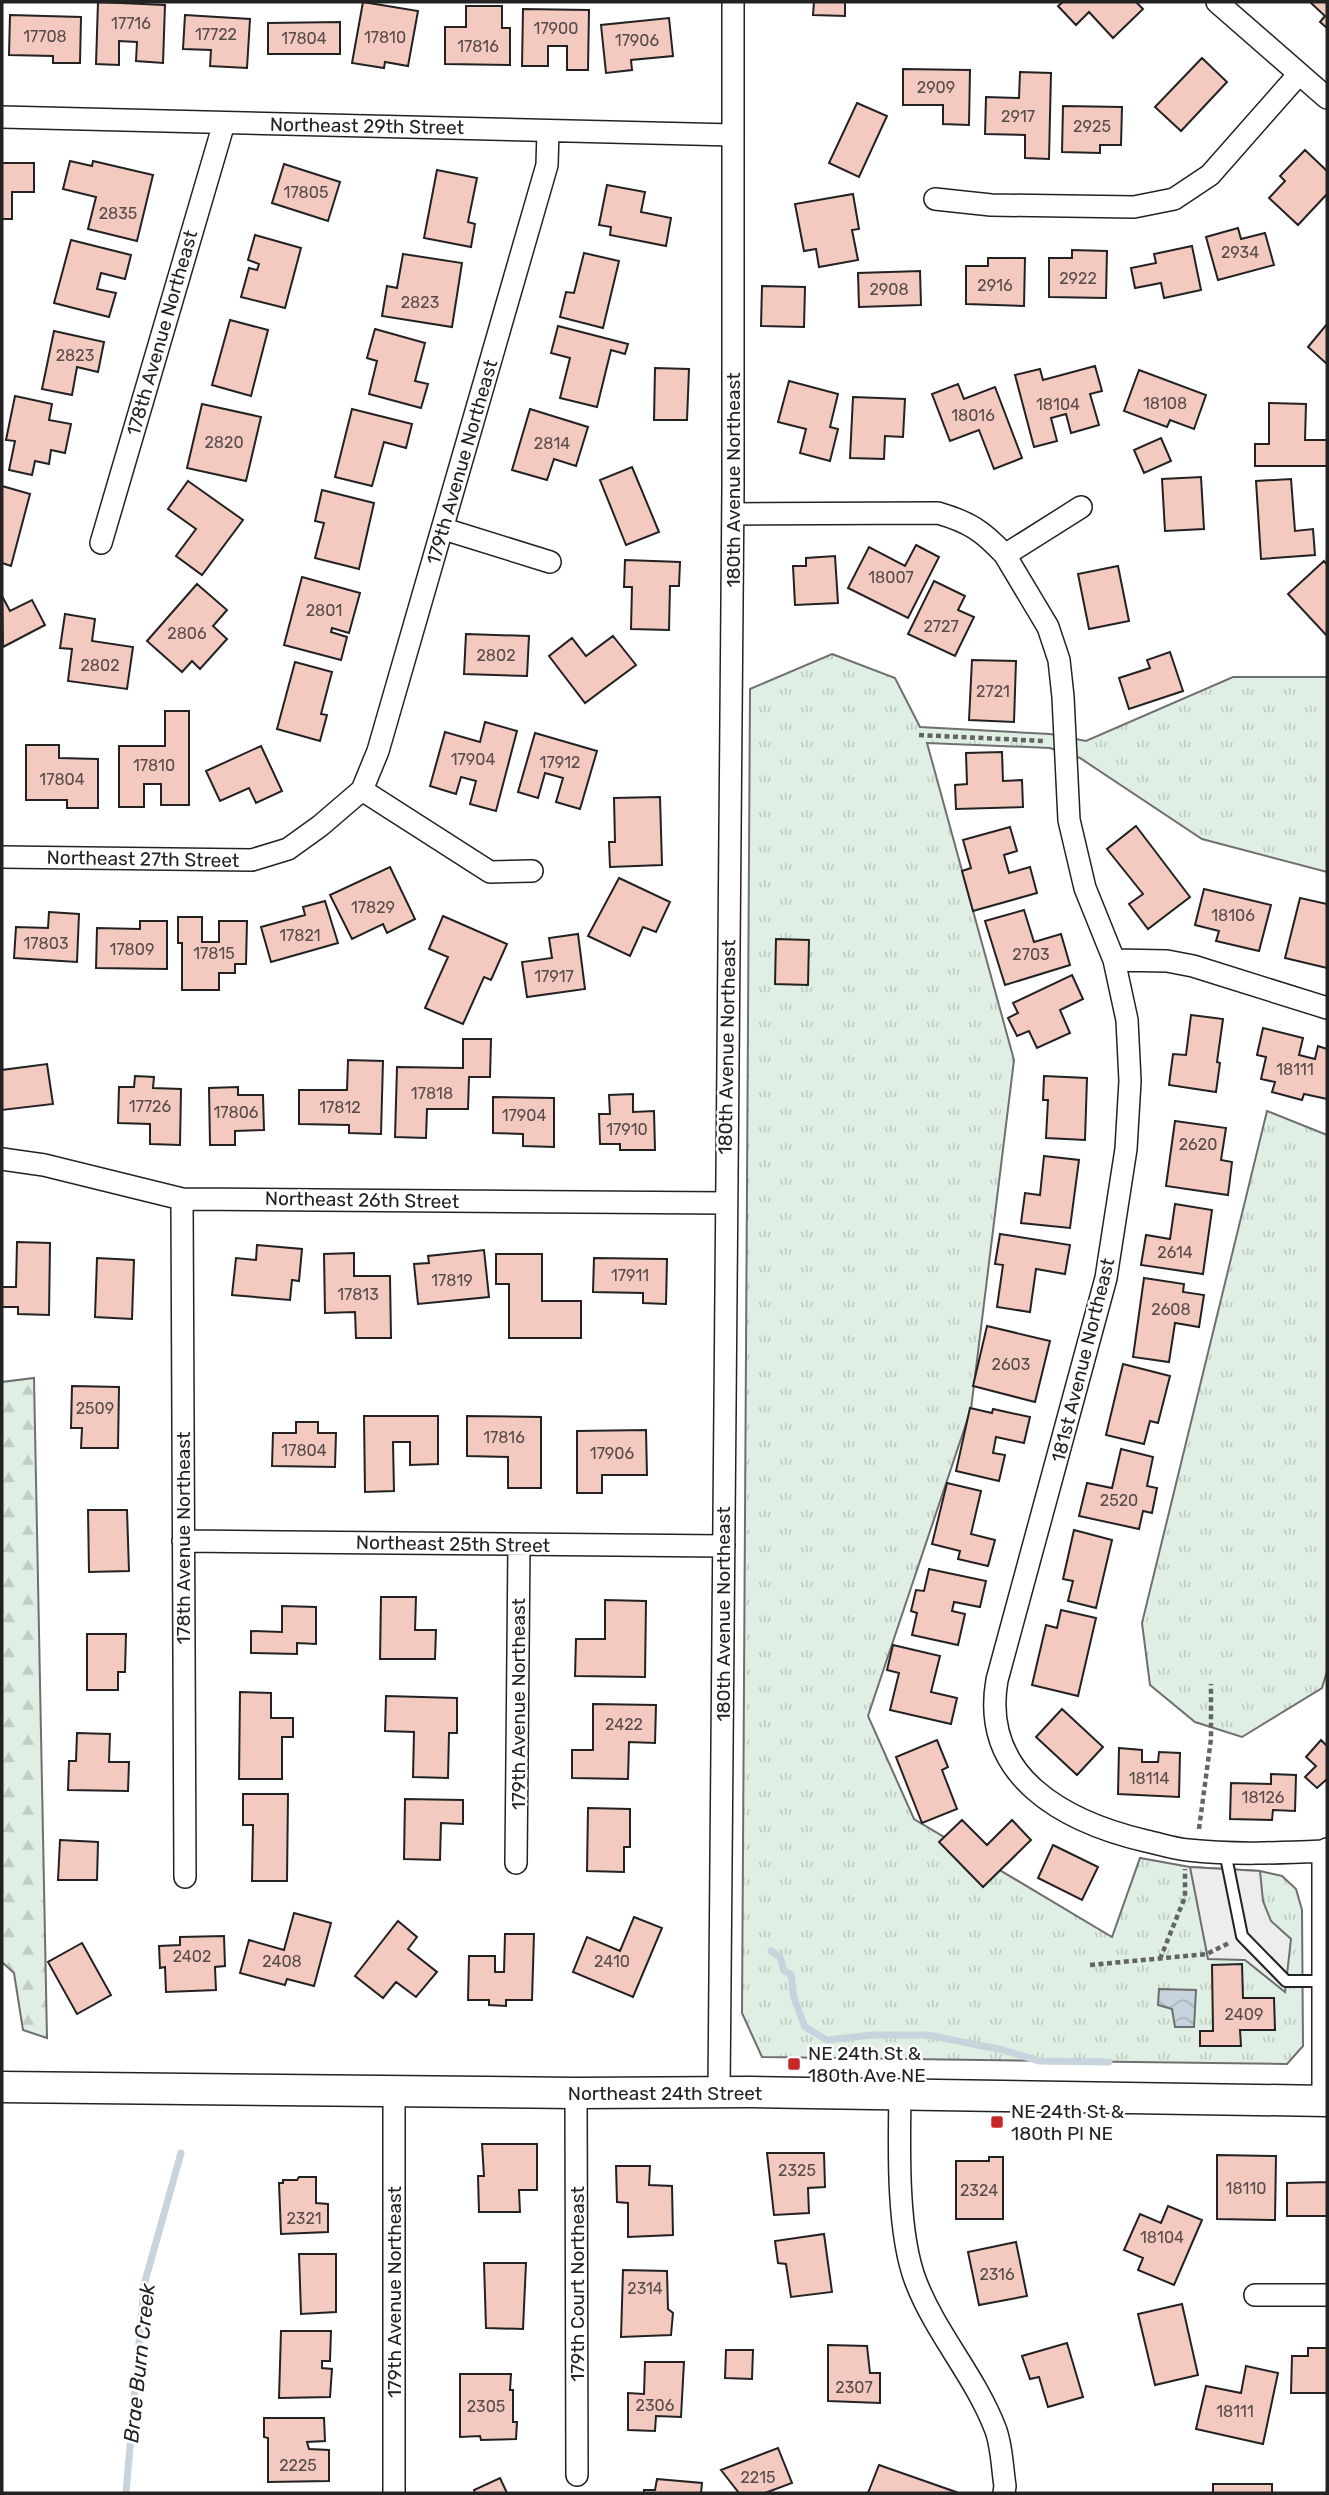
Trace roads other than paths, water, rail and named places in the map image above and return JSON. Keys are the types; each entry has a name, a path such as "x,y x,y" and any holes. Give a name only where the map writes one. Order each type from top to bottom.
{"main road":[{"name":"Northeast 24th Street","path":"2,2087 719,2092 1325,2101"}],"street":[{"name":"180th Avenue Northeast","path":"719,2092 733,514 733,2"},
{"path":"1217,2 1327,98"},
{"path":"935,199 991,205 1134,206 1174,199 1210,176 1298,74"},
{"name":"Northeast 29th Street","path":"2,117 733,135"},
{"name":"178th Avenue Northeast","path":"101,543 224,123"},
{"name":"179th Avenue Northeast","path":"362,790 378,751 547,165 548,131"},
{"path":"1005,555 1081,507"},
{"name":"181st Avenue Northeast","path":"733,514 938,513 964,520 986,534 1005,555 1048,627 1059,660 1069,820 1085,888 1114,960 1127,1020 1130,1082 1126,1149 1106,1278 993,1702 1008,1759 1047,1802 1081,1820 1125,1836 1196,1851 1226,1852"},
{"path":"444,528 550,562"},
{"path":"362,790 490,872 532,872"},
{"name":"Northeast 27th Street","path":"2,857 252,860 288,849 362,790"},
{"path":"1114,960 1167,961 1193,966 1327,1008"},
{"name":"Northeast 26th Street","path":"2,1159 44,1165 182,1199 726,1203"},
{"name":"178th Avenue Northeast","path":"182,1199 185,1877"},
{"name":"Northeast 25th Street","path":"183,1541 724,1546"},
{"name":"179th Avenue Northeast","path":"516,1863 519,1545"},
{"path":"1226,1852 1325,1850 1325,2101"},
{"name":"179th Avenue Northeast","path":"394,2091 394,2493"},
{"name":"179th Court Northeast","path":"576,2093 577,2475"},
{"path":"900,2096 903,2226 915,2281 940,2332 979,2392 996,2430 1004,2493"},
{"path":"1255,2294 1327,2295"}],"lane":[{"path":"1226,1852 1242,1936 1286,1981 1323,1981"}],"water":[{"path":"1159,1989 1196,1990 1194,2027 1175,2027 1172,2009 1158,2005"}],"waterway":[{"name":"Brae Burn Creek","path":"771,1951 780,1957 784,1971 791,1974 794,1998 805,2027 827,2040 872,2035 928,2035 1003,2050 1039,2061 1109,2062"},
{"name":"Brae Burn Creek","path":"126,2493 144,2285 181,2153"}],"place":[{"name":"NE 24th St & 180th Ave NE","path":"794,2064"},
{"name":"NE 24th St & 180th Pl NE","path":"997,2122"}]}
